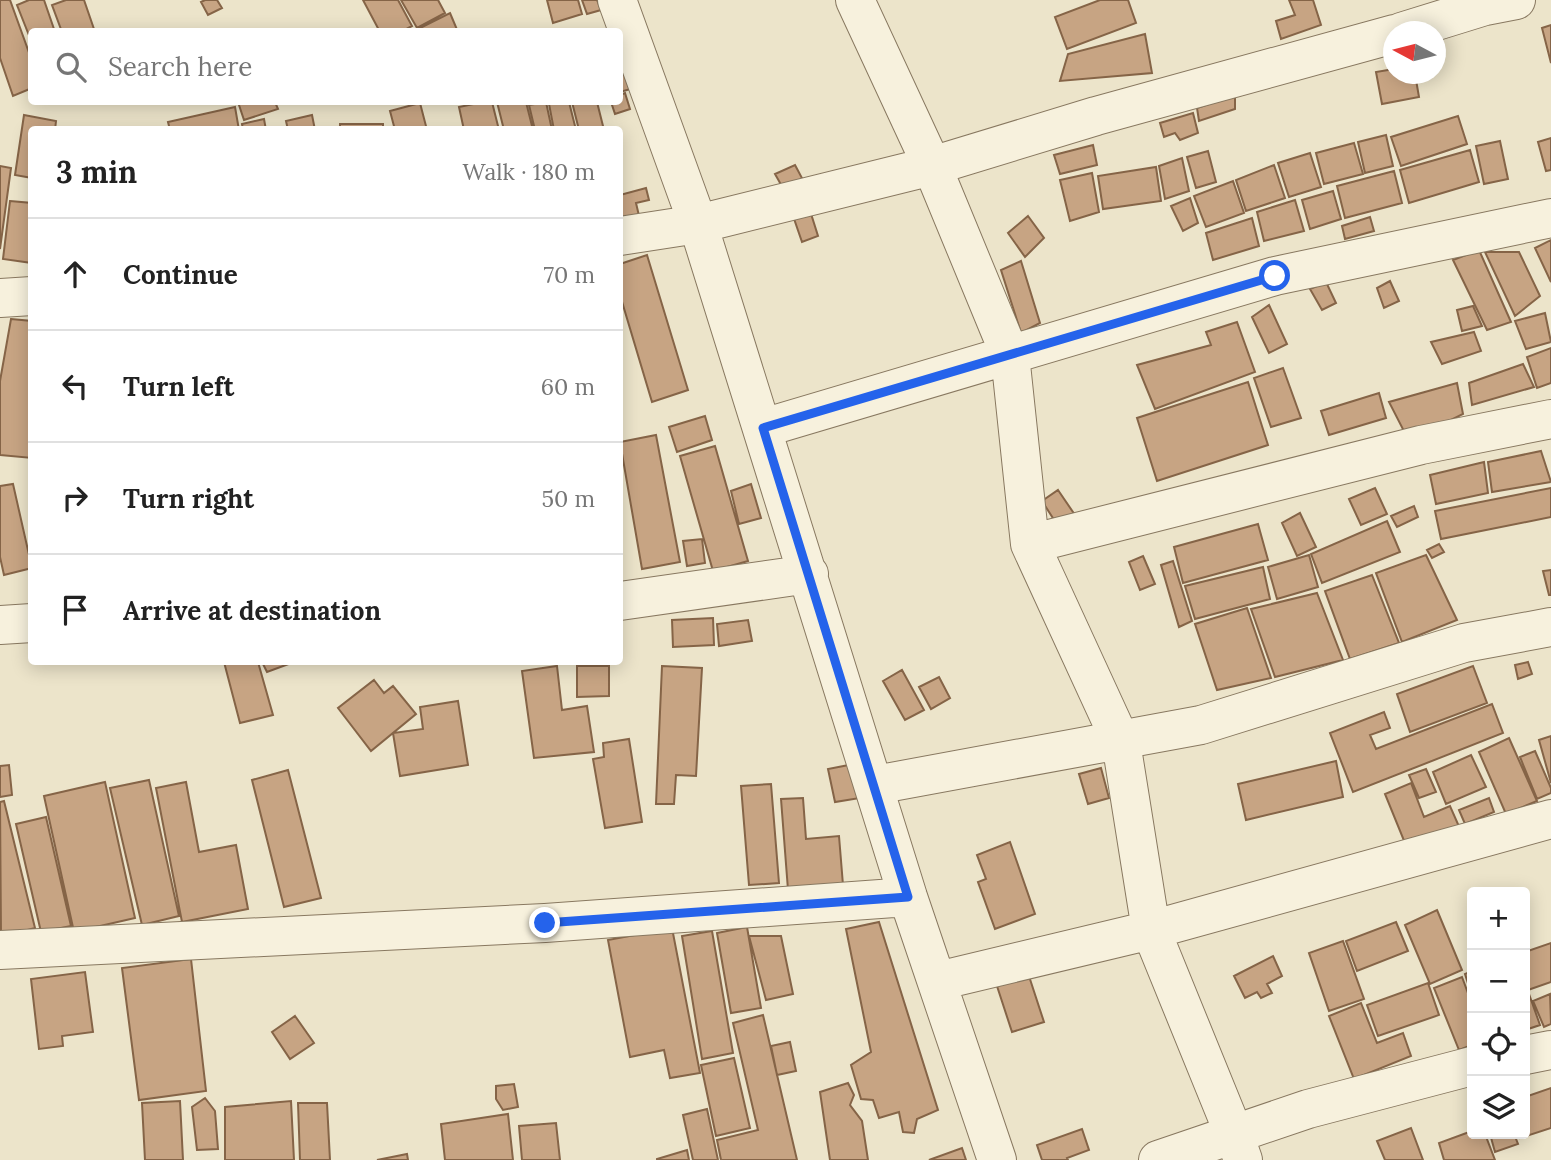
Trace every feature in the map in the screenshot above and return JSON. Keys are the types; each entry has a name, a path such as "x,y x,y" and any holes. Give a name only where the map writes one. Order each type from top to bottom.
{"street":[{"path":"617,0 698,224 810,574 908,897 997,1160"},
{"path":"855,0 932,166 1010,355 1030,544 1121,742 1151,930 1239,1147"},
{"path":"1437,21 1485,6 1516,0"},
{"path":"623,236 698,224 932,166 1096,116 1383,37"},
{"path":"763,428 1275,276 1551,218"},
{"path":"0,298 28,296"},
{"path":"1030,544 1421,446 1551,419"},
{"path":"623,601 810,574"},
{"path":"0,625 28,623"},
{"path":"875,785 1121,742 1201,725 1241,715 1464,643 1551,627"},
{"path":"938,981 1151,930 1551,819"},
{"path":"0,950 545,923 908,897"},
{"path":"1530,1054 1551,1050"},
{"path":"1158,1160 1239,1147 1308,1109 1467,1067"}],"building":[{"path":"0,0 10,0 28,50 28,90 13,96 0,58"},
{"path":"29,0 44,0 54,28 28,28 28,33 17,5"},
{"path":"66,0 84,0 94,28 61,28 52,5"},
{"path":"217,0 222,8 208,15 201,2"},
{"path":"363,0 398,0 412,26 378,28"},
{"path":"401,0 438,0 445,13 417,28"},
{"path":"547,0 578,0 582,14 553,23"},
{"path":"582,0 597,0 601,10 587,14"},
{"path":"1100,0 1128,0 1136,23 1067,49 1055,17"},
{"path":"1289,0 1313,0 1321,25 1281,39 1276,21 1295,15"},
{"path":"450,13 456,28 420,28"},
{"path":"1551,25 1551,63 1542,28"},
{"path":"1145,34 1152,73 1060,81 1068,54"},
{"path":"623,50 634,88 623,91"},
{"path":"1383,71 1383,84 1417,84 1419,97 1382,104 1376,72"},
{"path":"625,93 630,109 615,114 612,105 623,105"},
{"path":"1235,95 1235,109 1199,121 1197,108"},
{"path":"239,105 276,105 278,109 244,120"},
{"path":"421,105 426,126 394,126 390,111"},
{"path":"493,105 498,126 463,126 459,107"},
{"path":"498,105 527,105 532,126 503,126"},
{"path":"529,105 547,105 551,126 534,126"},
{"path":"549,105 570,105 575,126 553,126"},
{"path":"573,105 598,105 603,126 578,126"},
{"path":"235,107 238,126 169,126 168,122"},
{"path":"1193,113 1198,133 1180,140 1175,133 1164,137 1160,123"},
{"path":"24,115 56,121 55,126 28,126 28,177 15,175"},
{"path":"312,115 314,126 287,126 286,121"},
{"path":"1458,116 1467,144 1401,166 1391,137"},
{"path":"264,119 265,126 242,126"},
{"path":"340,124 383,124 383,126"},
{"path":"1386,135 1393,166 1365,173 1358,142"},
{"path":"1551,138 1551,170 1546,171 1538,142"},
{"path":"1500,141 1508,179 1484,184 1476,146"},
{"path":"1354,143 1363,174 1324,184 1316,153"},
{"path":"1093,145 1097,165 1060,174 1054,155"},
{"path":"1470,150 1479,182 1409,203 1400,170"},
{"path":"1208,151 1216,182 1196,188 1187,157"},
{"path":"1310,153 1321,187 1289,197 1278,163"},
{"path":"1182,158 1189,191 1165,199 1159,166"},
{"path":"795,165 803,180 784,190 775,174"},
{"path":"1274,165 1285,198 1246,211 1236,180"},
{"path":"0,166 11,168 0,249"},
{"path":"1156,167 1161,201 1103,209 1098,176"},
{"path":"1394,171 1402,203 1345,218 1337,186"},
{"path":"1092,173 1099,212 1070,221 1060,180"},
{"path":"1233,181 1244,213 1206,227 1194,196"},
{"path":"646,188 649,200 636,203 640,220 623,224 623,194"},
{"path":"1333,191 1341,219 1310,229 1302,200"},
{"path":"1190,198 1198,223 1183,231 1171,206"},
{"path":"1295,200 1304,231 1264,241 1257,212"},
{"path":"10,201 28,203 28,262 3,259"},
{"path":"807,201 818,236 802,242 790,207"},
{"path":"1028,216 1044,238 1025,257 1008,233"},
{"path":"1370,217 1374,231 1345,239 1342,226"},
{"path":"1252,218 1259,246 1213,260 1206,233"},
{"path":"1551,240 1551,282 1535,248"},
{"path":"1479,250 1511,322 1487,330 1453,260"},
{"path":"1485,252 1519,252 1540,296 1515,316"},
{"path":"647,255 688,390 652,402 623,305 623,263"},
{"path":"1021,261 1040,323 1021,333 1001,270"},
{"path":"1390,281 1399,301 1384,308 1377,288"},
{"path":"1326,282 1336,303 1322,310 1310,289"},
{"path":"1269,305 1287,344 1269,353 1252,317"},
{"path":"1473,306 1482,326 1462,331 1457,310"},
{"path":"1545,313 1551,342 1526,349 1515,321"},
{"path":"11,319 28,321 28,458 0,455 0,381"},
{"path":"1237,322 1255,372 1155,409 1137,365 1211,345 1206,332"},
{"path":"1474,332 1481,351 1442,364 1431,342"},
{"path":"1551,348 1551,383 1537,388 1527,357"},
{"path":"1523,364 1534,387 1472,405 1469,383"},
{"path":"1283,368 1301,418 1271,427 1254,378"},
{"path":"1248,382 1268,445 1157,481 1137,418"},
{"path":"1457,383 1463,414 1409,441 1389,402"},
{"path":"1379,393 1386,418 1329,435 1321,411"},
{"path":"705,416 712,440 677,452 669,427"},
{"path":"656,435 680,562 642,569 623,459 623,441"},
{"path":"715,446 748,561 713,571 680,456"},
{"path":"1541,451 1551,482 1492,492 1488,462"},
{"path":"1484,462 1488,493 1436,504 1430,475"},
{"path":"13,484 28,550 28,569 4,575 0,557 0,486"},
{"path":"751,484 761,518 739,524 731,491"},
{"path":"1375,488 1387,514 1361,525 1349,499"},
{"path":"1551,488 1551,517 1441,539 1435,511"},
{"path":"1058,490 1075,515 1058,526 1042,501"},
{"path":"1414,506 1418,517 1397,527 1391,516"},
{"path":"1300,513 1316,547 1297,556 1282,523"},
{"path":"1387,521 1400,552 1322,583 1311,554"},
{"path":"1258,524 1268,560 1183,583 1174,547"},
{"path":"702,539 705,563 687,566 683,541"},
{"path":"1439,544 1444,552 1432,558 1427,550"},
{"path":"1309,555 1318,587 1277,599 1268,567"},
{"path":"1426,555 1457,620 1402,642 1376,573"},
{"path":"1143,556 1155,584 1140,590 1129,562"},
{"path":"1173,561 1192,621 1179,627 1161,565"},
{"path":"1263,567 1270,599 1195,619 1185,586"},
{"path":"1551,570 1551,595 1549,595 1543,571"},
{"path":"1372,575 1399,643 1350,659 1325,591"},
{"path":"1317,593 1343,660 1275,677 1251,609"},
{"path":"1247,608 1271,678 1217,690 1195,624"},
{"path":"713,618 714,645 673,647 672,620"},
{"path":"748,620 752,641 719,646 717,624"},
{"path":"1528,662 1532,674 1518,679 1515,665"},
{"path":"225,665 259,665 273,715 240,723"},
{"path":"264,665 286,665 267,672"},
{"path":"557,666 562,710 587,706 594,752 534,758 522,671"},
{"path":"577,666 609,666 609,696 577,697"},
{"path":"662,666 702,668 696,776 676,775 674,804 656,804"},
{"path":"1473,666 1487,703 1410,732 1397,694"},
{"path":"902,670 924,710 905,720 883,681"},
{"path":"939,677 950,698 931,709 919,687"},
{"path":"374,680 384,693 393,686 416,714 371,751 338,708"},
{"path":"458,701 468,765 400,776 393,733 423,729 420,707"},
{"path":"1492,704 1503,733 1353,792 1330,733 1384,712 1390,728 1370,735 1376,749"},
{"path":"1551,736 1551,783 1539,740"},
{"path":"1509,738 1537,801 1506,814 1479,752"},
{"path":"629,739 642,822 605,828 593,759 604,757 603,743"},
{"path":"1535,751 1551,788 1551,793 1537,799 1520,757"},
{"path":"1471,755 1486,787 1446,804 1433,772"},
{"path":"1336,761 1343,797 1246,820 1238,784"},
{"path":"854,764 860,798 835,802 828,769"},
{"path":"9,765 12,795 0,797 0,766"},
{"path":"1101,768 1109,798 1088,804 1079,774"},
{"path":"1426,769 1436,792 1419,798 1409,775"},
{"path":"288,770 321,898 284,907 252,780"},
{"path":"149,780 179,916 142,925 110,788"},
{"path":"105,782 135,918 74,932 44,796"},
{"path":"186,782 199,852 236,845 248,909 182,922 156,788"},
{"path":"1411,783 1424,817 1450,806 1461,831 1409,853 1385,794"},
{"path":"771,784 779,883 749,885 741,786"},
{"path":"803,798 806,839 839,836 843,885 788,890 781,799"},
{"path":"1489,798 1494,812 1465,824 1459,810"},
{"path":"4,801 35,928 1,937 0,802"},
{"path":"46,817 71,926 41,932 16,824"},
{"path":"1010,842 1035,914 995,929 978,882 986,879 977,855"},
{"path":"1437,910 1462,970 1430,984 1405,925"},
{"path":"879,922 938,1110 917,1119 914,1133 903,1132 899,1112 879,1118 873,1100 861,1099 851,1065 871,1052 846,929"},
{"path":"1396,922 1408,951 1357,971 1346,941"},
{"path":"747,927 761,1008 731,1013 717,933"},
{"path":"672,928 700,1073 670,1078 664,1050 630,1057 608,940"},
{"path":"712,931 733,1053 702,1059 682,936"},
{"path":"749,936 781,936 793,994 766,1000"},
{"path":"1343,941 1364,999 1329,1011 1309,953"},
{"path":"1551,943 1551,982 1530,989 1530,950"},
{"path":"1273,956 1282,976 1267,984 1272,993 1261,998 1257,992 1245,998 1234,976"},
{"path":"191,959 206,1091 139,1100 122,968"},
{"path":"1027,970 1044,1022 1012,1032 995,980"},
{"path":"85,972 93,1032 62,1036 63,1046 39,1049 31,979"},
{"path":"1462,977 1467,990 1467,1047 1459,1050 1434,988"},
{"path":"1428,983 1439,1015 1378,1036 1367,1005"},
{"path":"1550,994 1551,1024 1544,1027 1533,1001"},
{"path":"1530,997 1540,1025 1530,1028"},
{"path":"1361,1003 1377,1043 1403,1033 1411,1056 1354,1079 1329,1016"},
{"path":"763,1015 797,1160 721,1160 717,1140 758,1130 733,1023"},
{"path":"295,1016 314,1043 290,1059 272,1032"},
{"path":"790,1042 796,1071 777,1075 771,1046"},
{"path":"734,1058 750,1128 716,1136 701,1065"},
{"path":"848,1083 854,1095 850,1105 862,1121 868,1160 830,1160 820,1092"},
{"path":"514,1084 518,1107 503,1110 496,1099 496,1086"},
{"path":"1551,1088 1551,1128 1530,1135 1530,1095"},
{"path":"205,1098 215,1111 218,1149 197,1150 192,1107"},
{"path":"180,1101 183,1160 145,1160 142,1103"},
{"path":"291,1101 294,1160 225,1160 225,1107"},
{"path":"298,1103 327,1103 330,1160 300,1160"},
{"path":"707,1109 718,1160 693,1160 683,1115"},
{"path":"508,1114 513,1160 445,1160 441,1124"},
{"path":"556,1123 560,1160 522,1160 519,1126"},
{"path":"1411,1128 1423,1160 1385,1160 1377,1141"},
{"path":"1082,1129 1089,1150 1067,1158 1068,1160 1042,1160 1037,1145"},
{"path":"1467,1133 1467,1139 1487,1139 1495,1160 1444,1160 1439,1143"},
{"path":"1491,1139 1516,1139 1518,1144 1495,1152"},
{"path":"962,1148 966,1160 929,1160"},
{"path":"687,1150 689,1160 657,1160 657,1159"},
{"path":"407,1154 408,1160 377,1160"}],"route":[{"path":"545,923 908,897 763,428 1275,276"}]}
